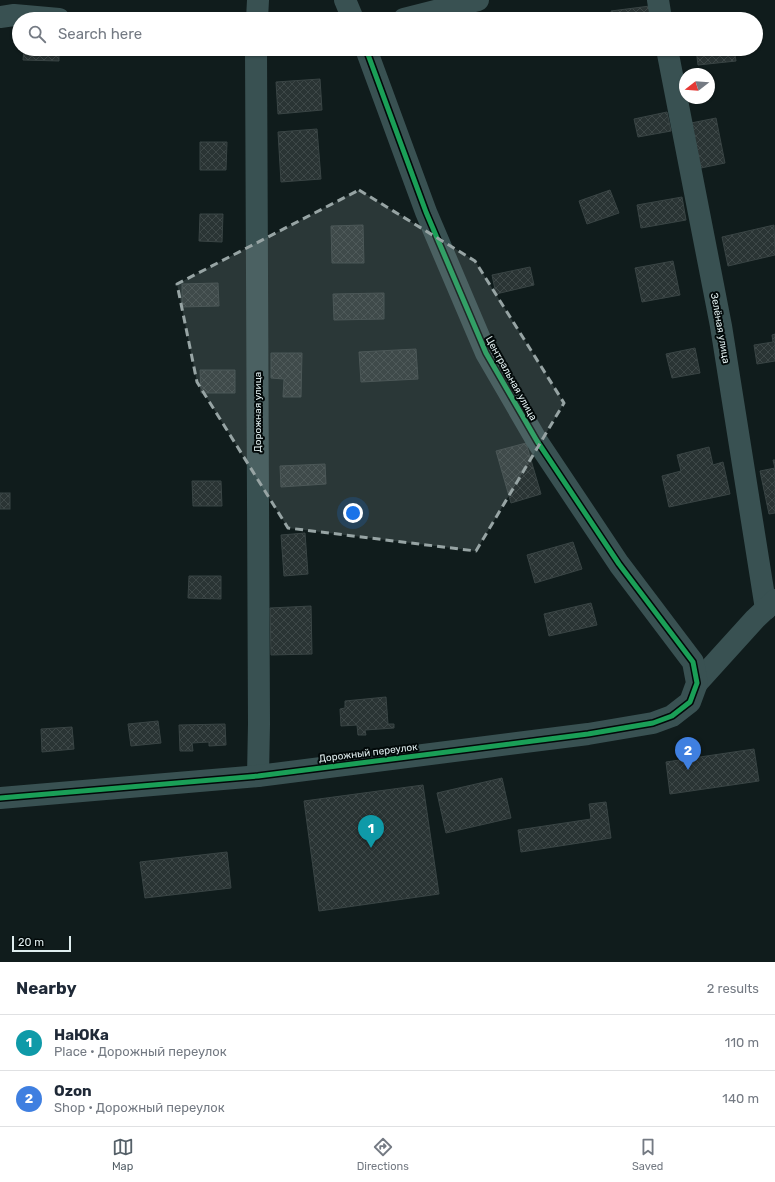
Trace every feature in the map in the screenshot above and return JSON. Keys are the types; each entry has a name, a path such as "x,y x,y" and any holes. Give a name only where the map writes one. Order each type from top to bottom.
{"street":[{"path":"257,12 258,0"},
{"path":"345,0 351,12"},
{"path":"431,12 478,0"},
{"path":"658,0 660,12"},
{"path":"0,17 12,15"},
{"name":"Дорожная улица","path":"256,56 258,776"},
{"name":"Центральная улица","path":"369,56 426,212 486,353 541,447 619,564 695,673"},
{"name":"Зелёная улица","path":"668,56 721,326 770,605"},
{"name":"Дорожный переулок","path":"0,798 258,776 588,734 653,723 672,716 690,702 695,673 770,605"}],"highlighted area":[{"path":"359,190 475,261 564,403 476,551 288,528 197,382 177,284"}],"building":[{"path":"650,6 651,12 611,12"},
{"path":"23,56 59,56 59,61 23,60"},
{"path":"697,56 735,56 736,61 698,65"},
{"path":"320,79 322,110 278,114 276,82"},
{"path":"667,112 671,131 638,137 634,119"},
{"path":"716,118 725,163 701,168 691,123"},
{"path":"317,129 321,179 281,182 278,132"},
{"path":"200,142 227,142 226,170 200,170"},
{"path":"610,190 619,213 587,224 579,201"},
{"path":"682,197 686,220 641,228 637,205"},
{"path":"200,214 223,214 222,242 199,241"},
{"path":"363,225 364,263 332,263 331,226"},
{"path":"774,225 775,255 728,266 722,237"},
{"path":"673,261 680,295 642,302 635,268"},
{"path":"530,267 534,285 496,294 492,275"},
{"path":"218,283 219,306 182,307 182,284"},
{"path":"384,293 384,319 334,320 333,294"},
{"path":"775,334 775,361 757,364 754,345 773,342 772,335"},
{"path":"695,348 700,373 672,378 666,354"},
{"path":"416,349 418,379 361,382 359,352"},
{"path":"271,353 302,353 301,397 283,397 284,379 271,378"},
{"path":"200,370 235,370 235,393 201,393"},
{"path":"526,443 541,494 511,503 496,451"},
{"path":"709,447 713,465 723,462 730,494 669,507 662,476 681,471 677,455"},
{"path":"325,464 326,484 281,487 280,466"},
{"path":"775,468 775,513 769,514 760,471"},
{"path":"192,481 221,481 222,506 193,506"},
{"path":"0,493 10,493 10,509 0,509"},
{"path":"305,533 308,574 284,576 281,535"},
{"path":"573,542 582,569 535,583 527,555"},
{"path":"189,576 221,576 221,599 188,598"},
{"path":"591,603 597,625 549,636 544,614"},
{"path":"311,606 312,654 271,655 270,608"},
{"path":"386,697 388,724 394,724 394,728 365,730 366,735 358,735 357,725 341,726 340,709 345,708 345,701"},
{"path":"158,721 161,743 131,746 128,724"},
{"path":"225,724 226,745 209,746 209,742 192,743 193,751 180,751 179,725"},
{"path":"72,727 74,749 42,752 41,729"},
{"path":"754,749 759,781 670,794 666,762"},
{"path":"502,778 511,818 446,833 437,793"},
{"path":"423,785 439,894 319,911 304,801"},
{"path":"606,802 611,838 521,852 518,830 591,819 589,804"},
{"path":"227,852 231,888 145,898 140,862"}],"cycle path":[{"path":"0,798 258,776 588,734 653,723 672,716 690,702 697,683 693,662 619,564 537,441 486,353 426,212 369,56"}],"place":[{"name":"Ozon","path":"688,770"},
{"name":"НаЮКа","path":"371,848"}]}
